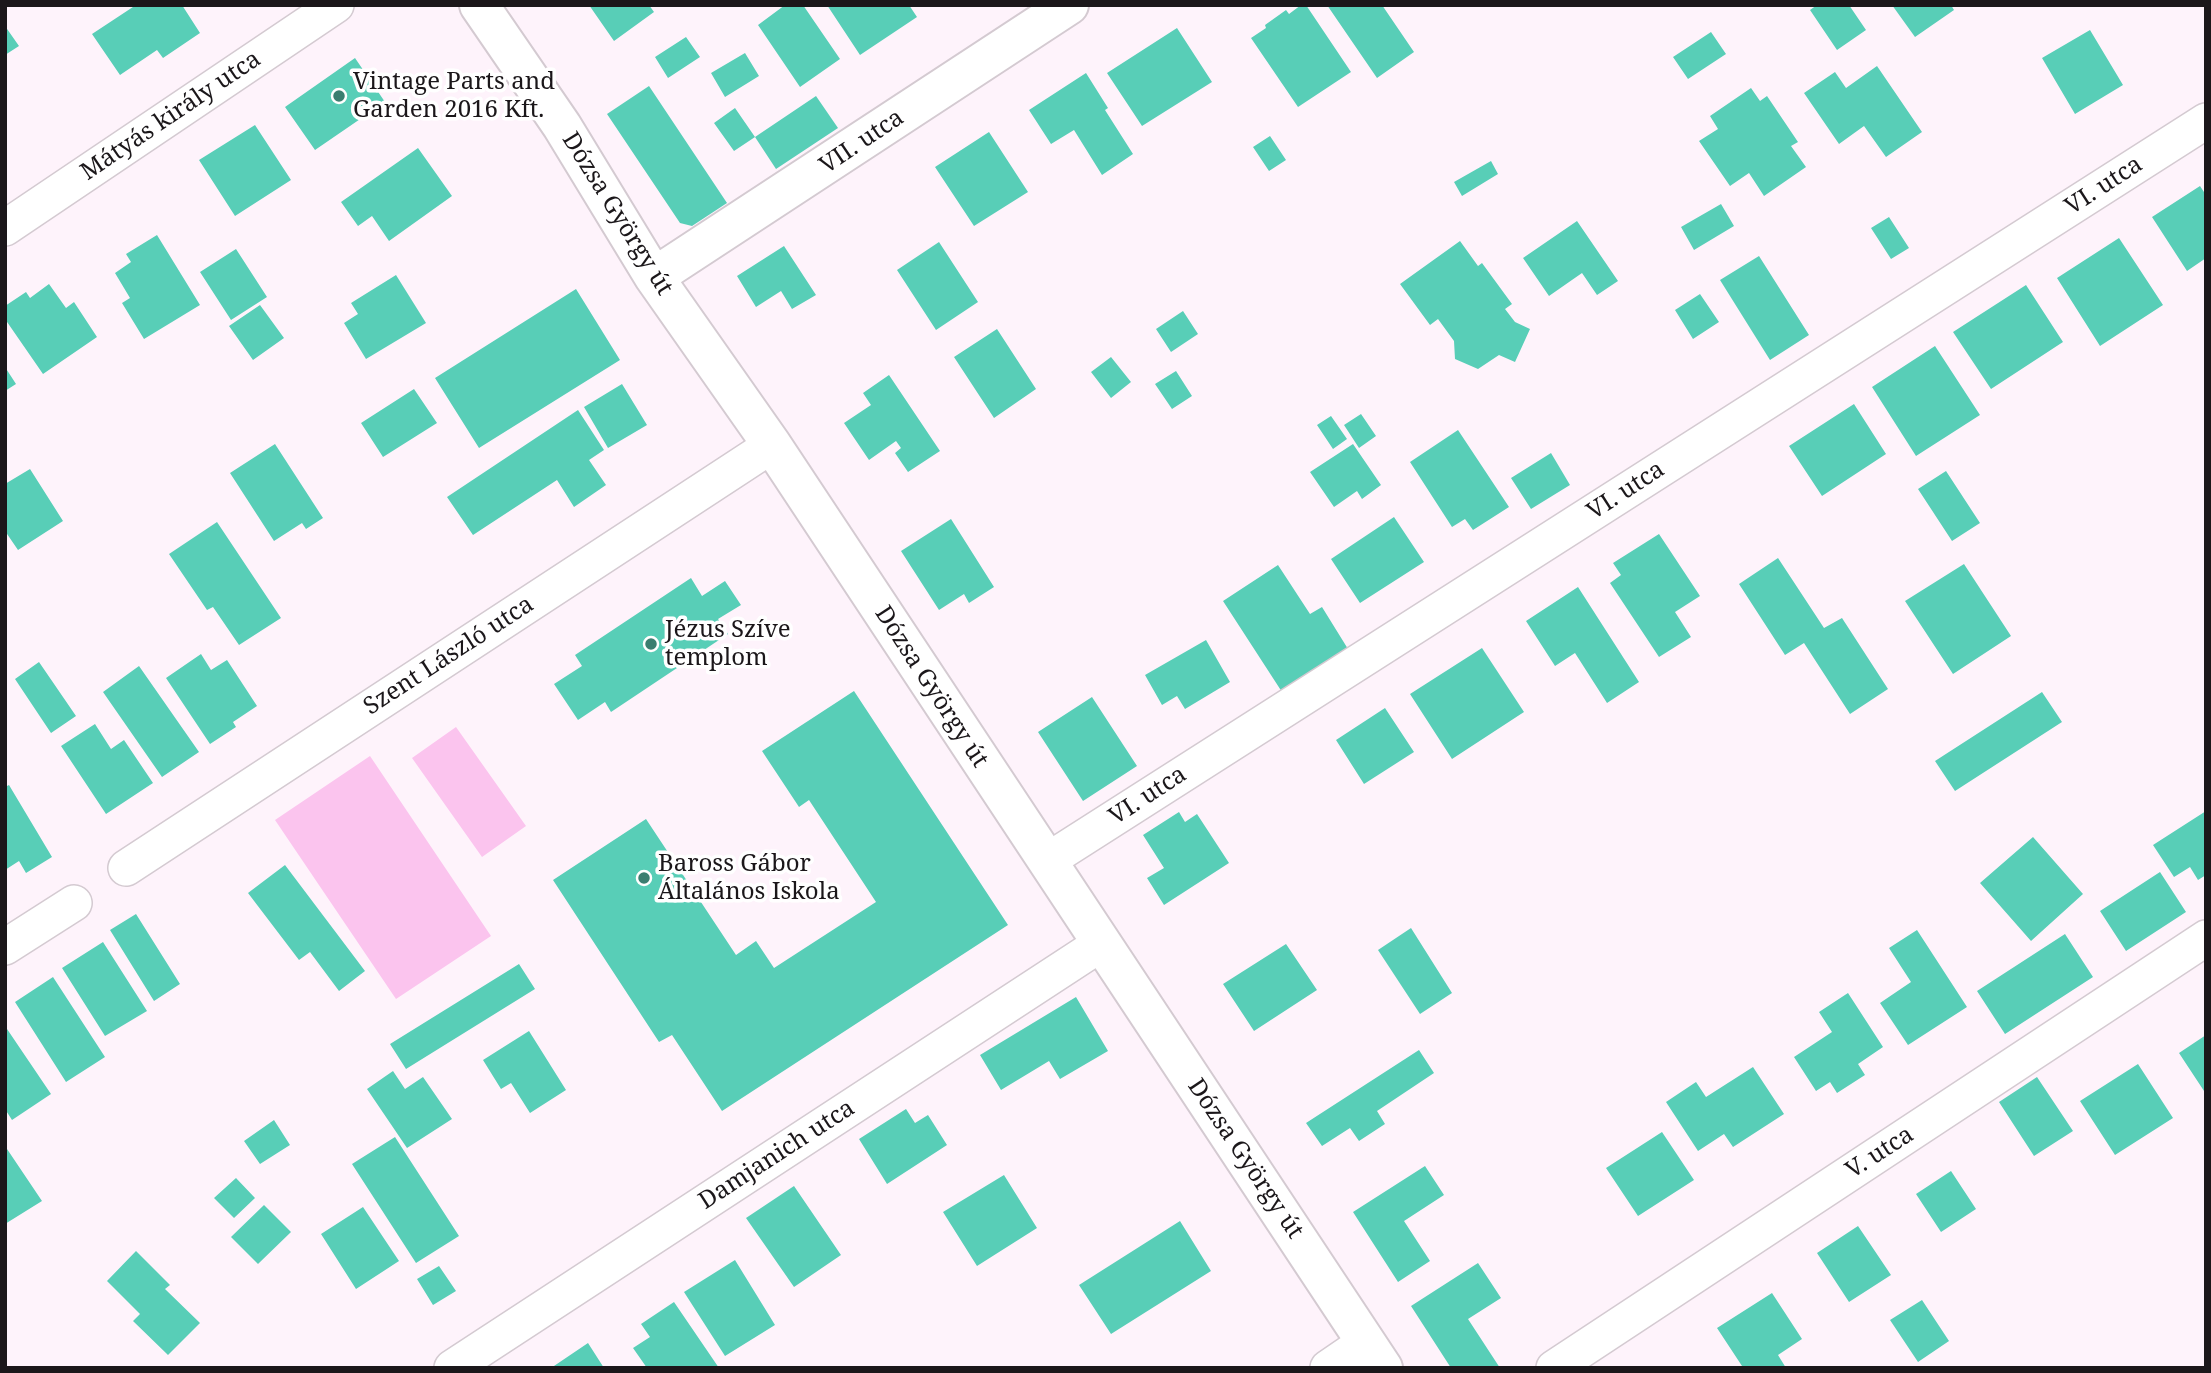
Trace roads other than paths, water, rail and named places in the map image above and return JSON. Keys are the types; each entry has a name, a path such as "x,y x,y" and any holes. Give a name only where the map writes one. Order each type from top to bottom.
{"street":[{"name":"Mátyás király utca","path":"5,228 336,5"},
{"name":"Dózsa György út","path":"479,5 562,126 654,277 772,445 1374,1355"},
{"name":"VII. utca","path":"654,277 1069,5"},
{"name":"VI. utca","path":"1047,861 2206,121"},
{"name":"Szent László utca","path":"126,868 772,445"},
{"path":"5,947 74,903"},
{"name":"V. utca","path":"1554,1368 2206,938"},
{"name":"Damjanich utca","path":"452,1368 1102,943"},
{"path":"1328,1368 1374,1355"}],"place":[{"name":"Vintage Parts and Garden 2016 Kft.","path":"339,96"},
{"name":"Jézus Szíve templom","path":"651,644"},
{"name":"Baross Gábor Általános Iskola","path":"644,878"}]}
